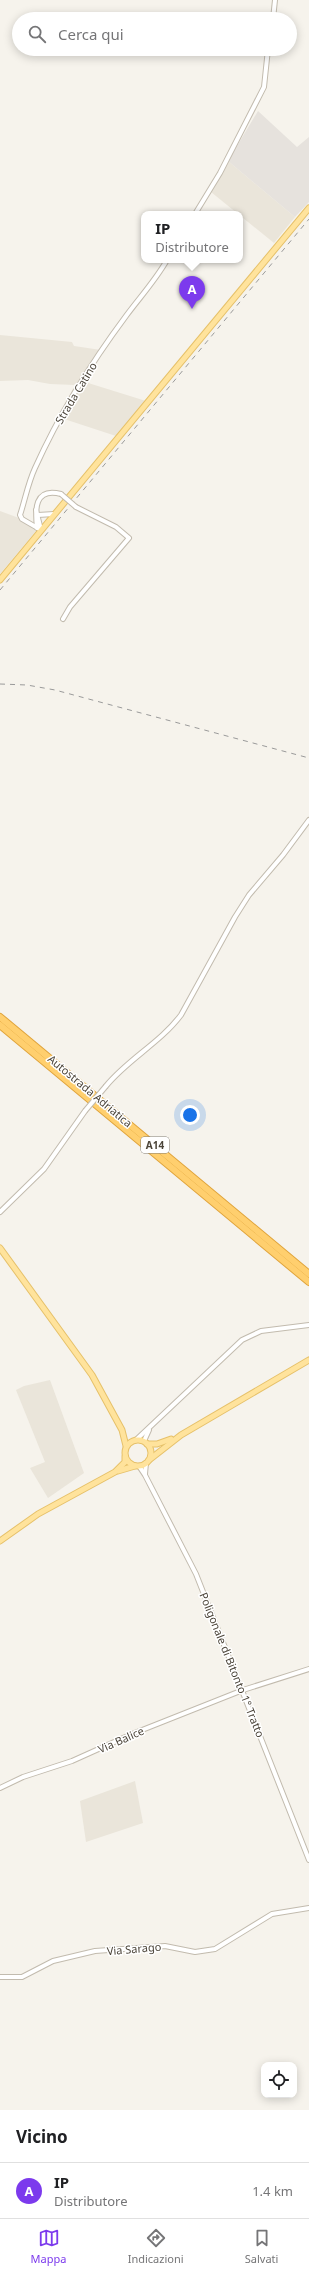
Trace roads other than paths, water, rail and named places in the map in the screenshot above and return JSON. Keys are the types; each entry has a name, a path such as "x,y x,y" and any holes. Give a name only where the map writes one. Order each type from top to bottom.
{"highway":[{"name":"Autostrada Adriatica","path":"0,1016 309,1274"},
{"name":"Autostrada Adriatica","path":"0,1025 309,1282"}],"main road":[{"path":"0,580 39,529 54,514 309,208"},
{"path":"0,1248 92,1375 122,1430 126,1446 125,1462 115,1472"},
{"path":"0,1541 38,1514 115,1472 137,1466 148,1461 181,1435 309,1360"},
{"path":"122,1430 135,1440 157,1444 181,1435"},
{"path":"126,1446 135,1440"},
{"path":"146,1442 151,1451 148,1461"},
{"path":"125,1457 129,1463 137,1466"}],"street":[{"path":"274,12 275,0"},
{"path":"197,211 220,173 264,87 267,56"},
{"name":"Strada Catino","path":"29,523 20,515 34,470 67,407 126,316 154,283 165,263"},
{"path":"39,529 35,509 42,496 55,492 61,494 76,507 116,527 129,538 70,607 64,619"},
{"path":"39,529 29,523 37,516 54,514"},
{"path":"0,1212 44,1169 85,1112 130,1060 170,1030 181,1015 235,917 249,895 283,855 309,820"},
{"path":"135,1440 151,1428 242,1340 261,1331 309,1325"},
{"path":"146,1442 145,1436 151,1428"},
{"path":"145,1475 148,1461"},
{"name":"Poligonale di Bitonto 1° Tratto","path":"137,1466 145,1475 196,1574 309,1860"},
{"name":"Via Balice","path":"0,1788 23,1777 72,1762 132,1734 243,1690 309,1669"},
{"name":"Via Sarago","path":"0,1977 22,1976 53,1961 95,1951 124,1951 165,1946 196,1952 215,1949 272,1914 309,1908"}],"railway":[{"path":"0,590 309,219"},
{"path":"0,684 27,685 55,690 309,758"}],"place":[{"name":"IP","path":"192,309"}]}
